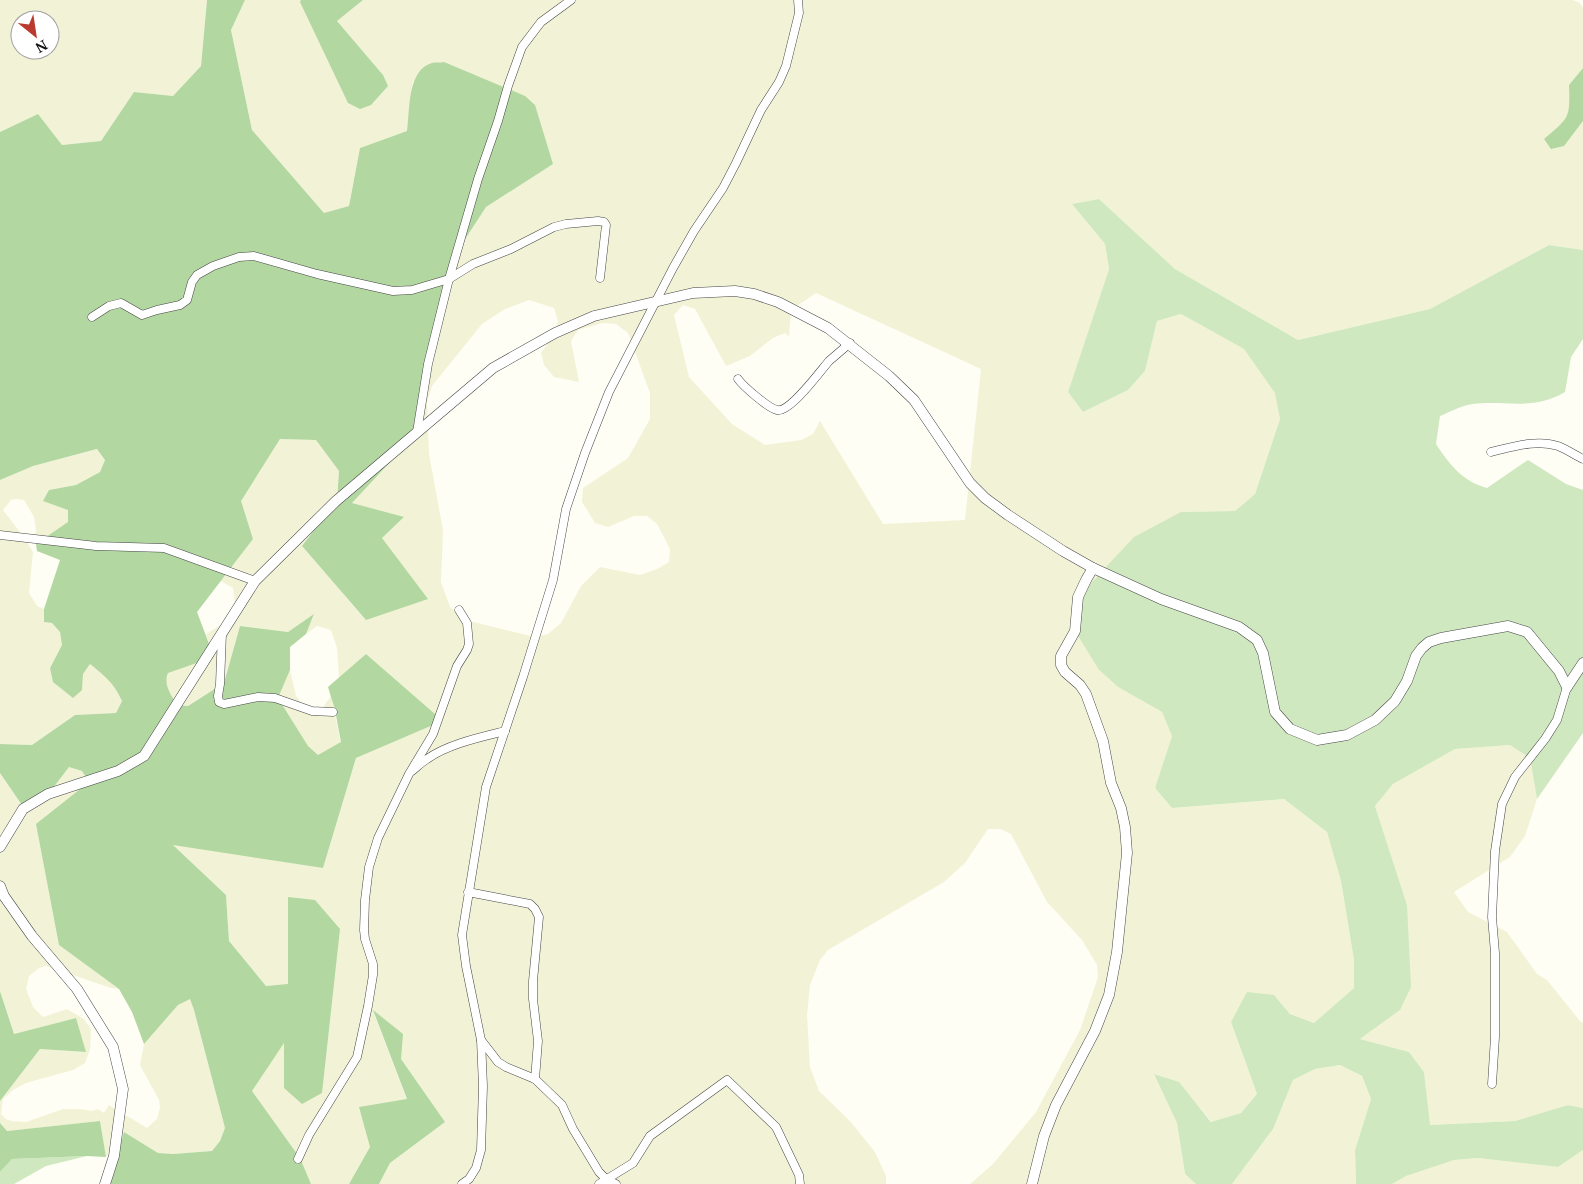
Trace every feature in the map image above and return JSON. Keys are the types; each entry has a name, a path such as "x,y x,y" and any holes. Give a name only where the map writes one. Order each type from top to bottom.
{"street":[{"path":"417,432 428,364 449,279 478,179 508,86 522,47 542,22 570,0"},
{"path":"462,1184 469,1179 476,1168 481,1150 481,1040 466,966 462,935 486,787 553,580 566,509 584,453 609,392 673,268 694,231 723,188 761,110 779,82 786,66 799,13 798,0"},
{"path":"92,317 109,306 121,303 142,315 180,305 187,300 192,282 197,275 212,266 239,257 254,256 317,274 393,291 412,290 449,279 473,264 511,249 554,227 598,221 604,222 606,225 600,278"},
{"path":"0,847 23,809 48,794 118,771 144,756 255,581 336,501 493,368 555,333 594,316 693,293 735,291 754,294 778,302 828,328 850,343 914,400 970,483 985,498 1047,540 1093,568 1161,599 1239,627 1257,640 1263,653 1275,712 1290,730 1317,740 1347,735 1375,720 1395,701 1407,681 1416,656 1429,642 1441,638 1508,626 1527,632 1559,671 1567,687"},
{"path":"738,379 748,390 772,408 781,410 808,387 829,361 850,343"},
{"path":"1491,452 1526,444 1546,444 1559,446 1583,459"},
{"path":"0,535 96,546 164,548 255,581"},
{"path":"1032,1184 1044,1136 1056,1105 1095,1031 1109,995 1117,952 1127,853 1121,808 1111,783 1103,741 1086,694 1080,685 1065,672 1061,665 1061,656 1075,631 1078,597 1093,568"},
{"path":"298,1160 309,1135 357,1057 373,975 373,964 364,930 364,900 369,867 378,838 408,774 434,734 457,666 469,644 466,620 459,610"},
{"path":"222,633 218,696 220,702 224,704 258,698 276,698 306,709 333,712"},
{"path":"1492,1084 1495,1037 1495,953 1492,917 1495,851 1502,804 1515,777 1545,739 1557,720 1567,687 1583,663"},
{"path":"408,774 428,758 446,749 483,736 505,731"},
{"path":"0,886 4,896 32,936 77,989 113,1047 123,1090 114,1156 105,1184"},
{"path":"468,892 530,904 535,909 538,917 533,981 538,1041 535,1079"},
{"path":"481,1040 498,1062 535,1079 562,1105 572,1128 599,1172 606,1179 616,1184"},
{"path":"599,1184 633,1163 650,1136 727,1080 776,1127 799,1176 800,1184"}],"green space":[{"path":"0,0 207,0 201,66 173,96 134,92 101,141 62,145 38,114 0,132"},
{"path":"207,0 245,0 231,30 252,130 324,213 349,206 360,148 407,131 411,92 414,82 424,67 433,63 444,62 525,96 535,105 553,164 486,207 460,247 430,362 419,431 352,503 404,517 382,538 428,599 366,620 302,546 337,500 339,471 316,440 280,439 241,501 253,539 197,612 214,657 168,673 167,677 168,689 177,705 188,706 224,683 240,626 288,632 314,614 306,634 290,647 290,670 278,698 308,746 318,755 341,742 335,710 328,687 366,654 436,715 440,722 356,758 323,868 173,845 226,895 229,941 266,986 288,984 288,897 315,900 340,929 322,1093 302,1104 284,1088 284,1043 252,1091 300,1158 311,1184 108,1184 124,1132 158,1153 173,1154 212,1151 220,1141 225,1128 194,1010 190,999 178,1005 144,1044 132,1012 119,989 59,945 36,824 89,782 82,771 69,767 50,792 24,808 0,773 0,744 32,745 75,715 116,713 122,701 116,689 90,664 83,674 82,690 73,698 53,682 50,668 62,645 60,632 52,623 44,622 44,609 60,560 37,551 35,537 46,537 68,522 68,510 43,501 49,490 76,485 100,472 105,460 97,449 33,466 0,480 0,132 38,114 62,145 101,141 134,92 173,96 201,66"},
{"path":"245,0 301,0 383,75 337,21 363,0 1573,0 1580,3 1583,8 1583,68 1569,85 1570,111 1563,122 1545,139 1564,146 1583,121 1583,250 1549,245 1430,309 1298,340 1175,269 1099,199 1072,204 1105,244 1109,269 1068,392 1083,412 1128,390 1145,371 1157,321 1181,314 1244,349 1276,393 1280,419 1255,494 1235,511 1181,512 1099,670 1118,687 1162,712 1172,736 1155,788 1172,808 1284,799 1327,832 1341,881 1354,960 1354,988 1314,1023 1290,1014 1274,995 1231,1022 1257,1094 1241,1113 1212,1122 1179,1083 1154,1074 1177,1123 1185,1174 1196,1184 970,1184 993,1164 1036,1112 1080,1030 1098,977 1097,965 1082,940 1047,902 1011,834 1000,829 988,829 965,863 944,882 828,950 820,960 810,985 807,1015 810,1067 819,1091 850,1121 875,1152 886,1176 886,1184 379,1184 390,1163 445,1122 401,1059 373,1011 407,1100 370,1147 349,1184 311,1184 300,1158 252,1091 284,1042 288,985 266,986 229,941 226,895 172,844 323,868 356,758 440,722 366,654 339,678 337,648 331,630 317,626 306,634 314,615 288,632 240,626 224,683 188,706 177,705 166,686 166,679 168,673 214,657 206,634 231,619 235,603 233,588 221,581 253,539 240,501 280,439 316,440 339,471 337,500 302,546 365,619 427,599 382,538 403,518 352,503 419,431 430,362 460,247 486,207 553,164 413,81 407,131 360,148 349,206 324,213 252,130 231,30","holes":["816,293 981,369 965,520 883,524 820,421 813,434 801,440 765,445 732,424 689,377 674,315 683,305 695,309 726,366 750,356 773,338 785,333 789,337 791,310","529,300 554,308 558,321 555,333 541,353 544,365 554,377 579,382 571,341 578,330 603,323 616,324 628,333 650,393 650,419 628,458 583,488 582,502 595,523 608,527 634,516 647,516 657,524 670,549 669,562 640,575 600,567 581,586 561,623 548,634 535,637 465,620 450,607 441,582 443,530 429,454 427,402 432,386 482,324 505,309"]},
{"path":"301,0 363,0 337,21 383,75 388,86 371,105 360,109 348,103 300,2"},
{"path":"1583,68 1583,121 1564,146 1551,149 1544,139 1567,116 1569,85"},
{"path":"1099,199 1175,269 1298,340 1430,309 1549,245 1583,250 1583,339 1571,357 1565,392 1553,398 1531,403 1485,403 1456,409 1440,416 1436,444 1457,471 1470,481 1487,488 1528,460 1566,484 1583,490 1583,733 1537,799 1530,758 1510,745 1455,749 1393,784 1375,806 1407,905 1411,987 1400,1010 1360,1039 1409,1052 1424,1072 1430,1125 1515,1121 1568,1105 1583,1108 1583,1150 1558,1167 1478,1158 1454,1160 1406,1176 1392,1184 1356,1184 1355,1150 1371,1099 1362,1076 1340,1065 1315,1069 1293,1080 1273,1129 1232,1184 1196,1184 1185,1174 1177,1123 1154,1074 1179,1082 1211,1122 1241,1113 1257,1094 1231,1022 1247,992 1274,995 1290,1014 1314,1023 1354,988 1354,960 1341,881 1327,832 1284,799 1172,808 1155,788 1172,736 1162,712 1118,687 1099,670 1075,631 1078,597 1134,537 1181,512 1235,511 1255,494 1280,419 1275,393 1244,349 1181,314 1157,321 1145,371 1128,390 1083,412 1068,392 1109,269 1105,244 1072,204"},
{"path":"98,449 105,460 100,472 76,485 49,490 68,510 68,523 46,537 35,537 34,517 24,500 11,500 3,510 33,552 29,593 37,606 44,609 44,622 52,623 60,632 62,645 50,668 82,690 83,674 90,664 110,680 122,701 116,713 75,715 32,745 0,744 0,480 33,466"},
{"path":"290,670 296,696 306,709 320,711 331,696 341,743 318,755 308,746 278,698"},
{"path":"1510,745 1530,758 1537,799 1525,836 1510,857 1454,892 1468,912 1507,932 1537,974 1547,980 1583,1023 1583,1108 1568,1105 1515,1121 1429,1125 1424,1072 1409,1052 1360,1039 1400,1010 1407,905 1375,806 1393,784 1455,749"},
{"path":"69,767 82,771 89,782 59,945 119,989 46,966 39,968 29,976 26,989 33,1007 43,1017 67,1009 84,1019 91,1030 90,1050 85,1063 73,1070 26,1083 13,1090 3,1099 1,1114 6,1119 12,1121 26,1122 63,1109 92,1111 98,1109 104,1113 109,1105 147,1128 157,1119 160,1107 159,1100 140,1065 144,1044 178,1005 190,998 225,1128 220,1141 212,1151 173,1154 158,1153 124,1132 106,1157 100,1121 7,1131 0,1123 0,1101 40,1049 85,1052 76,1018 14,1034 0,991 0,773 24,808 50,792"},
{"path":"0,991 14,1034 76,1018 86,1052 40,1049 0,1101"},
{"path":"373,1010 403,1034 401,1059 445,1122 390,1163 379,1184 349,1184 370,1147 359,1107 407,1099"},
{"path":"1340,1065 1362,1076 1371,1099 1355,1150 1356,1184 1232,1184 1273,1129 1293,1080 1315,1069"},
{"path":"100,1121 106,1157 12,1159 0,1172 0,1123 7,1131"},
{"path":"1583,1150 1583,1184 1392,1184 1406,1176 1453,1160 1478,1158 1558,1167"},
{"path":"87,1156 46,1166 14,1184 0,1184 0,1172 12,1159"}]}
